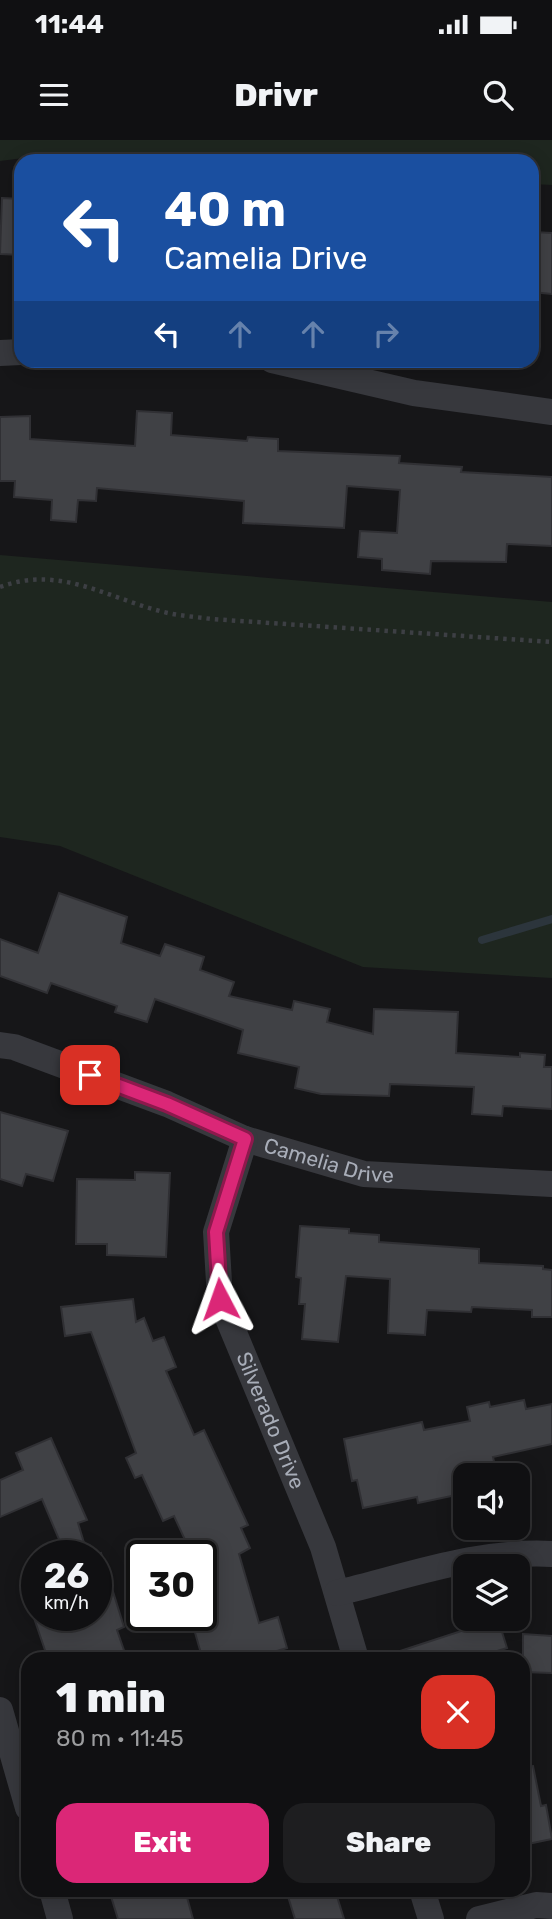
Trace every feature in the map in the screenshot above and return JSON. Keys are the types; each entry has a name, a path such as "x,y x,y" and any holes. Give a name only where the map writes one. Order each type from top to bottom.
{"street":[{"path":"306,368 414,393 552,412"},
{"name":"Camelia Drive","path":"0,1045 14,1046 167,1104 245,1139 364,1174 552,1184"},
{"name":"Silverado Drive","path":"245,1139 216,1232 220,1299 323,1547 354,1652"},
{"path":"337,1593 455,1561 524,1552 552,1554"},
{"path":"0,1710 21,1784"},
{"path":"54,1897 60,1919"},
{"path":"424,1897 431,1919"},
{"path":"479,1919 536,1905 552,1906"}],"path":[{"path":"0,587 35,579 61,580 167,612 211,619 552,642"}],"shaded area":[{"path":"0,140 552,140 552,185 539,184 539,154 14,154 14,159 0,161"},
{"path":"0,555 552,602 552,978 363,967 60,846 0,837"}],"building":[{"path":"2,198 14,199 14,255 0,254"},
{"path":"539,232 552,233 552,294 539,293"},
{"path":"137,411 172,413 171,435 247,441 248,437 278,439 278,451 400,456 399,463 462,467 461,472 552,477 552,546 507,544 506,562 431,561 430,574 382,570 382,559 358,557 360,531 397,533 400,490 347,486 344,528 243,523 244,501 97,488 96,501 78,500 76,522 51,520 52,500 14,497 15,481 0,481 0,417 30,416 30,439 135,446"},
{"path":"59,893 127,917 121,943 160,956 165,944 204,957 200,970 234,982 229,996 292,1010 294,1001 330,1009 327,1022 373,1034 374,1009 458,1012 456,1053 520,1057 520,1053 545,1055 544,1067 552,1067 552,1109 503,1106 502,1116 472,1114 474,1087 390,1084 389,1096 321,1094 295,1088 299,1067 238,1053 243,1030 155,999 147,1022 115,1012 117,1006 51,983 47,993 0,976 0,939 38,953"},
{"path":"0,1112 68,1131 53,1181 26,1174 22,1186 0,1179"},
{"path":"135,1172 170,1173 166,1257 107,1255 107,1244 76,1244 77,1179 135,1180"},
{"path":"300,1226 349,1229 349,1233 379,1235 379,1242 479,1249 479,1263 543,1266 543,1269 552,1270 552,1317 532,1317 532,1310 472,1307 471,1312 427,1310 425,1335 388,1333 390,1279 346,1276 338,1342 302,1339 305,1304 299,1304 301,1278 296,1277"},
{"path":"133,1299 136,1322 144,1318 153,1341 164,1337 176,1367 166,1371 194,1435 204,1430 248,1525 241,1528 250,1548 239,1554 259,1623 278,1617 287,1648 274,1652 201,1652 195,1631 217,1631 217,1540 185,1540 174,1516 163,1521 142,1475 135,1478 126,1458 136,1453 91,1332 65,1336 61,1307"},
{"path":"524,1400 526,1409 552,1404 552,1444 493,1457 494,1463 453,1463 453,1496 418,1503 417,1497 363,1508 357,1480 352,1481 344,1439 422,1422 424,1430 470,1421 467,1407 489,1402 490,1407"},
{"path":"51,1438 87,1520 78,1523 83,1540 59,1540 42,1499 0,1517 0,1480 23,1470 16,1453"},
{"path":"112,1588 124,1627 117,1630 125,1652 46,1652 38,1631 112,1631"},
{"path":"461,1631 502,1631 507,1648 494,1652 397,1652"},
{"path":"523,1634 552,1636 552,1673 530,1672 530,1652 523,1652"},
{"path":"530,1766 533,1766 541,1806 546,1805 552,1839 530,1844"},
{"path":"111,1897 187,1897 193,1919 118,1919"},
{"path":"288,1897 337,1897 344,1919 295,1919"}],"waterway":[{"path":"482,940 552,919"}],"route":[{"path":"90,1075 167,1104 245,1139 216,1232 220,1299"}]}
